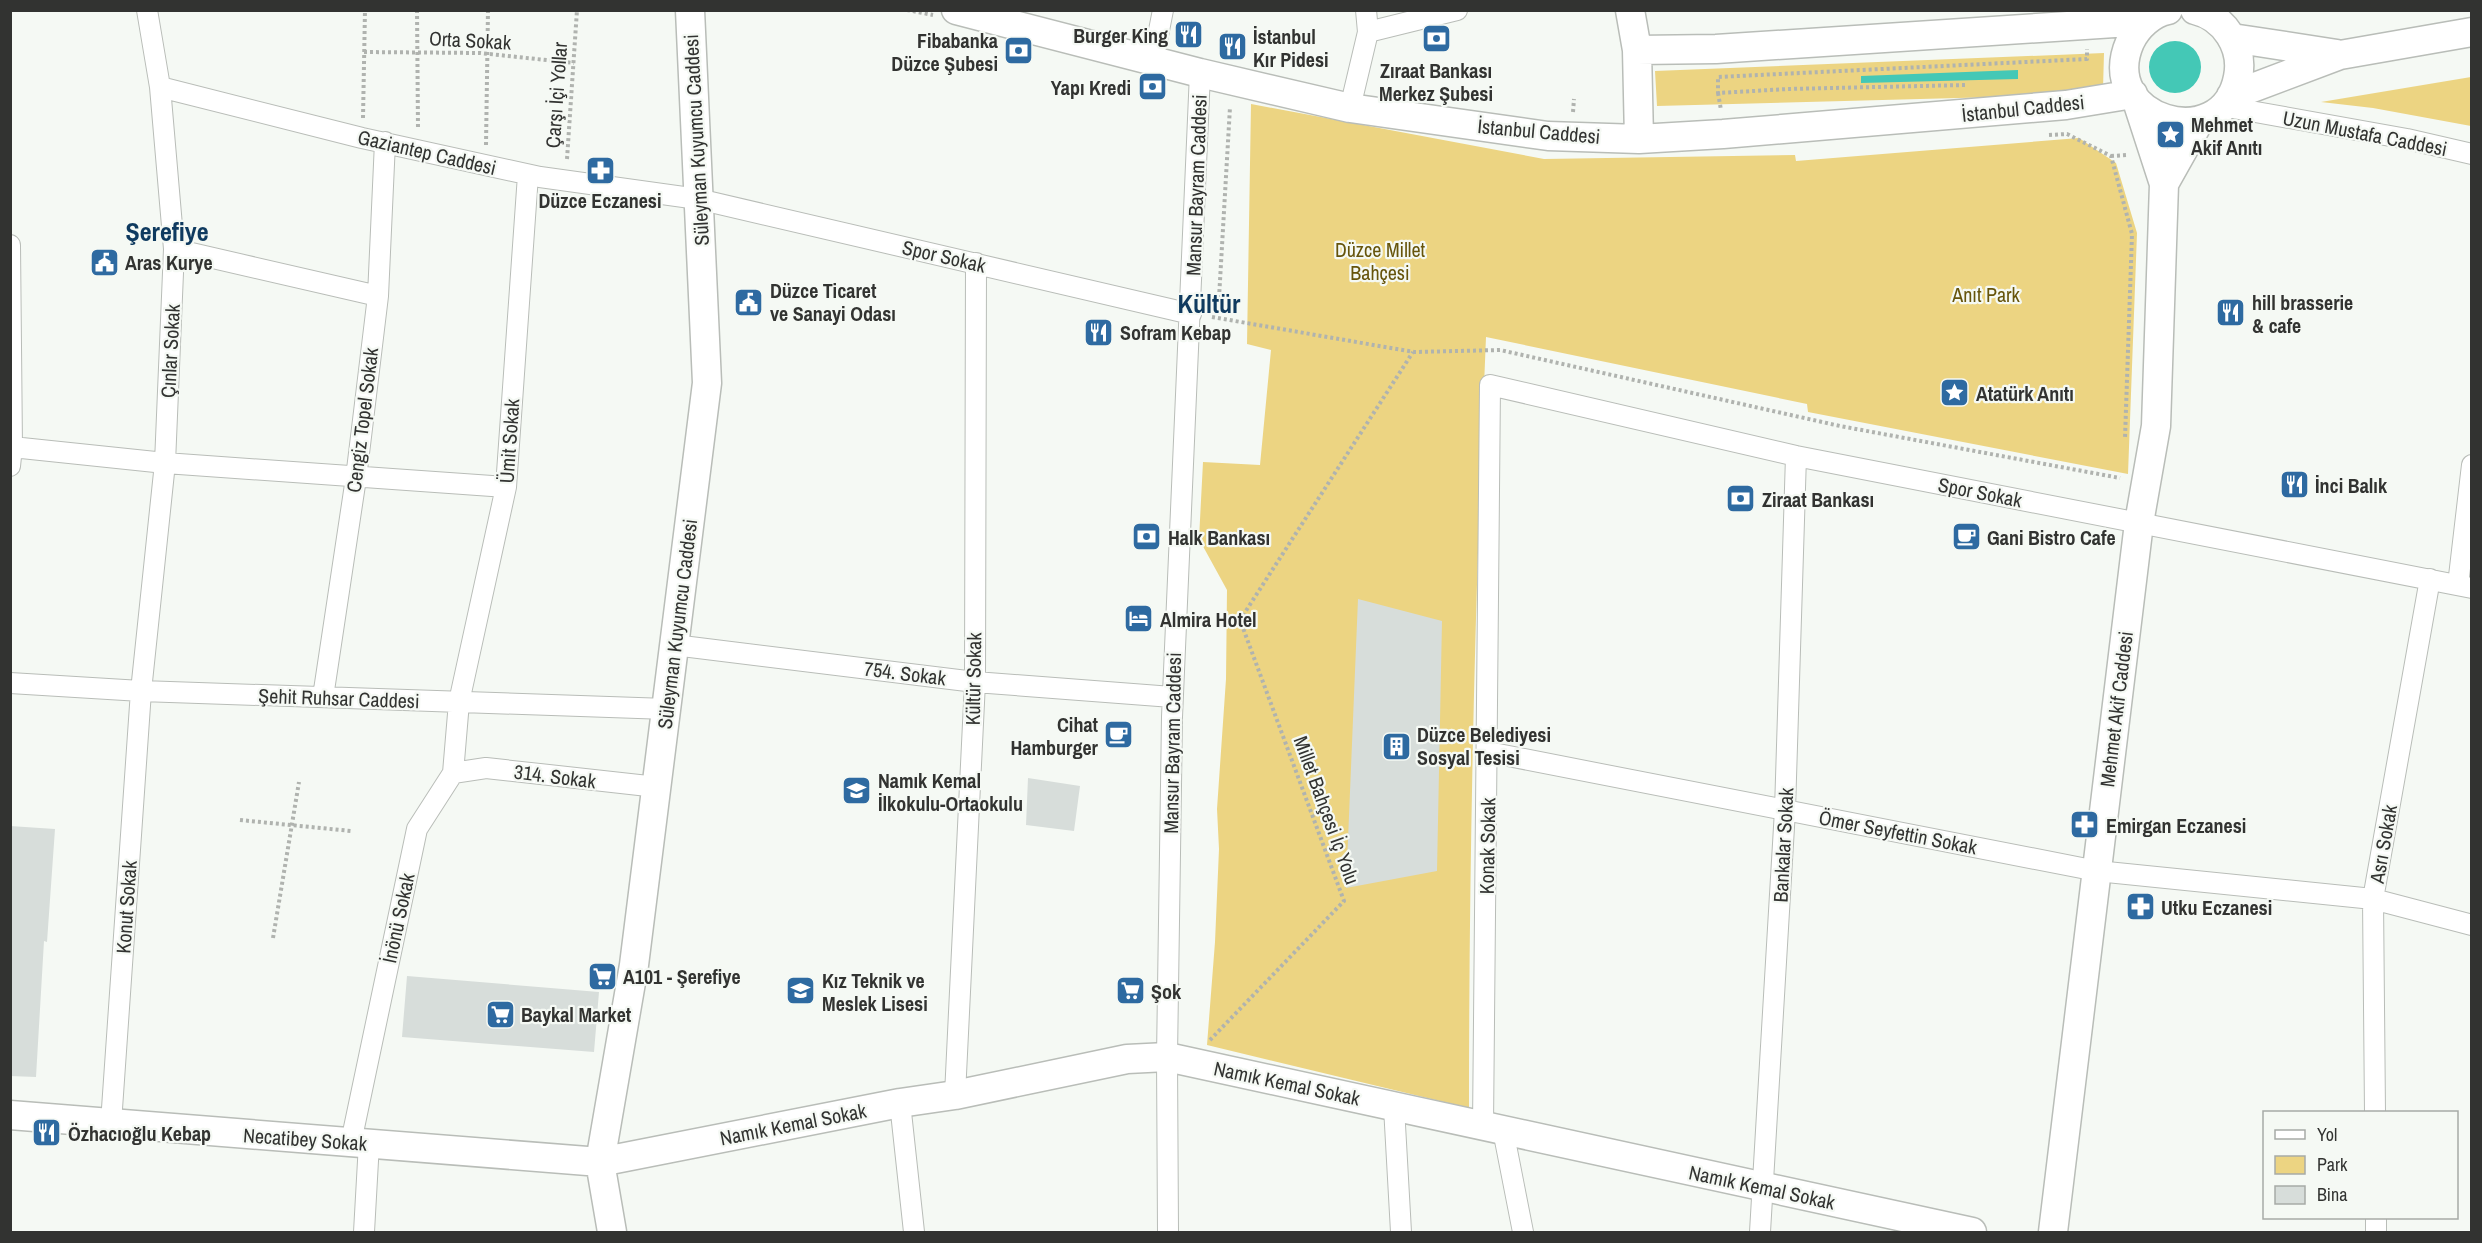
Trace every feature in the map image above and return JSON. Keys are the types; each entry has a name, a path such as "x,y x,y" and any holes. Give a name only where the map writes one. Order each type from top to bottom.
{"main road":[{"name":"Süleyman Kuyumcu Caddesi","path":"612,1233 600,1162 634,965 707,382 690,10"},
{"name":"İstanbul Caddesi","path":"956,10 1153,62 1350,108 1548,136 1639,139 1724,134 2135,98"},
{"path":"1630,10 1637,50 1639,139"},
{"path":"2195,10 2229,26 2340,55"},
{"path":"1637,50 1716,49 2160,13"},
{"path":"2160,13 2133,34 2126,51 2124,68 2128,86 2135,98 2164,184"},
{"path":"2164,184 2238,77 2239,57 2229,26"},
{"path":"2135,98 2153,115 2173,122 2218,107 2340,55 2472,32"},
{"name":"Mehmet Akif Caddesi","path":"2053,1233 2139,523 2156,426 2164,184"},
{"name":"Namık Kemal Sokak","path":"600,1162 900,1103 955,1095 1126,1059 1178,1059 1972,1233"},
{"name":"Necatibey Sokak","path":"10,1115 600,1162"}],"street":[{"name":"Çınlar Sokak","path":"141,691 165,463 174,249 160,87 147,10"},
{"path":"1153,62 1163,10"},
{"path":"1350,108 1368,32 1366,10"},
{"path":"1368,32 1457,10"},
{"name":"Mansur Bayram Caddesi","path":"1168,1233 1178,1059 1172,697 1191,314 1200,73"},
{"name":"Gaziantep Caddesi","path":"160,87 362,138 528,175 698,199"},
{"name":"Uzun Mustafa Caddesi","path":"2218,107 2407,139 2472,154"},
{"name":"Cengiz Topel Sokak","path":"323,697 356,478 378,296 385,142"},
{"name":"Ümit Sokak","path":"459,702 506,487 528,175"},
{"name":"Spor Sokak","path":"698,199 1191,314"},
{"path":"10,245 11,456 165,463 506,487"},
{"path":"174,249 378,296"},
{"name":"Kültür Sokak","path":"955,1095 975,682 976,263"},
{"name":"Spor Sokak","path":"1490,385 1796,456 2465,586"},
{"name":"Konak Sokak","path":"1490,385 1488,752 1493,1129 1523,1233"},
{"name":"Bankalar Sokak","path":"1760,1233 1785,810 1796,456"},
{"path":"2465,586 2472,465"},
{"name":"Asrı Sokak","path":"2375,1111 2373,899 2430,579"},
{"name":"754. Sokak","path":"674,645 975,682 1172,697"},
{"name":"Şehit Ruhsar Caddesi","path":"10,682 141,691 667,709"},
{"name":"Konut Sokak","path":"111,1123 141,691"},
{"name":"İnönü Sokak","path":"364,1233 360,1143 417,829 453,773 459,702"},
{"name":"Ömer Seyfettin Sokak","path":"1488,752 2097,871 2373,899 2472,925"},
{"name":"314. Sokak","path":"453,773 486,768 657,788"},
{"path":"900,1103 914,1233"},
{"path":"1394,1107 1401,1233"}],"path":[{"path":"362,138 365,10"},
{"path":"417,10 418,150"},
{"path":"486,165 488,10"},
{"name":"Çarşı İçi Yollar","path":"565,181 578,10"},
{"name":"Orta Sokak","path":"364,52 487,54 574,63"},
{"path":"1975,85 1788,89 1718,93 1719,77 2087,59"},
{"path":"1219,298 1230,103"},
{"path":"2043,135 2067,134 2111,156 2132,234 2125,444"},
{"path":"1191,314 1413,352 1500,350 1840,426 2120,479 2122,473"},
{"name":"Millet Bahçesi İç Yolu","path":"1178,1059 1344,900 1240,620 1413,352"},
{"path":"273,938 298,782"},
{"path":"240,820 351,831"}],"green space":[{"path":"2104,53 2103,89 2036,96 1657,106 1655,71"},
{"path":"2471,77 2471,126 2373,108 2321,102"},
{"name":"Düzce Millet Bahçesi","path":"1251,104 1544,159 1795,155 1796,161 2079,138 2116,163 2137,233 2128,474 1808,412 1807,404 1486,337 1473,722 1469,1108 1207,1045 1215,942 1219,849 1217,809 1226,679 1227,590 1199,539 1203,462 1260,465 1271,350 1247,344"}],"water":[{"path":"2175,41 2185,43 2193,49 2199,57 2201,67 2199,77 2193,85 2185,91 2175,93 2165,91 2157,85 2151,77 2149,67 2151,57 2157,49 2165,43"},
{"path":"2018,70 2018,79 1861,83 1861,76"}],"building":[{"name":"Düzce Belediyesi Sosyal Tesisi","path":"1358,599 1442,621 1437,871 1346,888"},
{"path":"1028,778 1080,786 1074,831 1026,825"},
{"path":"10,826 55,829 47,942 44,941 36,1077 10,1076"},
{"name":"Baykal Market","path":"407,976 599,992 594,1052 402,1037"}],"place":[{"name":"Burger King","path":"1189,35"},
{"name":"Zıraat Bankası Merkez Şubesi","path":"1436,39"},
{"name":"İstanbul Kır Pidesi","path":"1232,47"},
{"name":"Fibabanka Düzce Şubesi","path":"1019,51"},
{"name":"Yapı Kredi","path":"1152,87"},
{"name":"Mehmet Akif Anıtı","path":"2170,135"},
{"name":"Düzce Eczanesi","path":"600,170"},
{"name":"Aras Kurye","path":"104,262"},
{"name":"Düzce Ticaret ve Sanayi Odası","path":"749,302"},
{"name":"hill brasserie & cafe","path":"2231,313"},
{"name":"Sofram Kebap","path":"1099,332"},
{"name":"Atatürk Anıtı","path":"1955,393"},
{"name":"İnci Balık","path":"2294,485"},
{"name":"Ziraat Bankası","path":"1741,499"},
{"name":"Halk Bankası","path":"1147,537"},
{"name":"Gani Bistro Cafe","path":"1966,537"},
{"name":"Almira Hotel","path":"1139,619"},
{"name":"Cihat Hamburger","path":"1119,735"},
{"name":"Düzce Belediyesi Sosyal Tesisi","path":"1396,746"},
{"name":"Namık Kemal İlkokulu-Ortaokulu","path":"857,791"},
{"name":"Emirgan Eczanesi","path":"2085,825"},
{"name":"Utku Eczanesi","path":"2140,907"},
{"name":"A101 - Şerefiye","path":"602,976"},
{"name":"Kız Teknik ve Meslek Lisesi","path":"801,991"},
{"name":"Şok","path":"1130,991"},
{"name":"Baykal Market","path":"500,1014"},
{"name":"Özhacıoğlu Kebap","path":"47,1133"}],"district":[{"name":"Şerefiye","path":"167,231"},
{"name":"Kültür","path":"1209,303"}],"park label":[{"name":"Anıt Park","path":"1986,294"}]}
